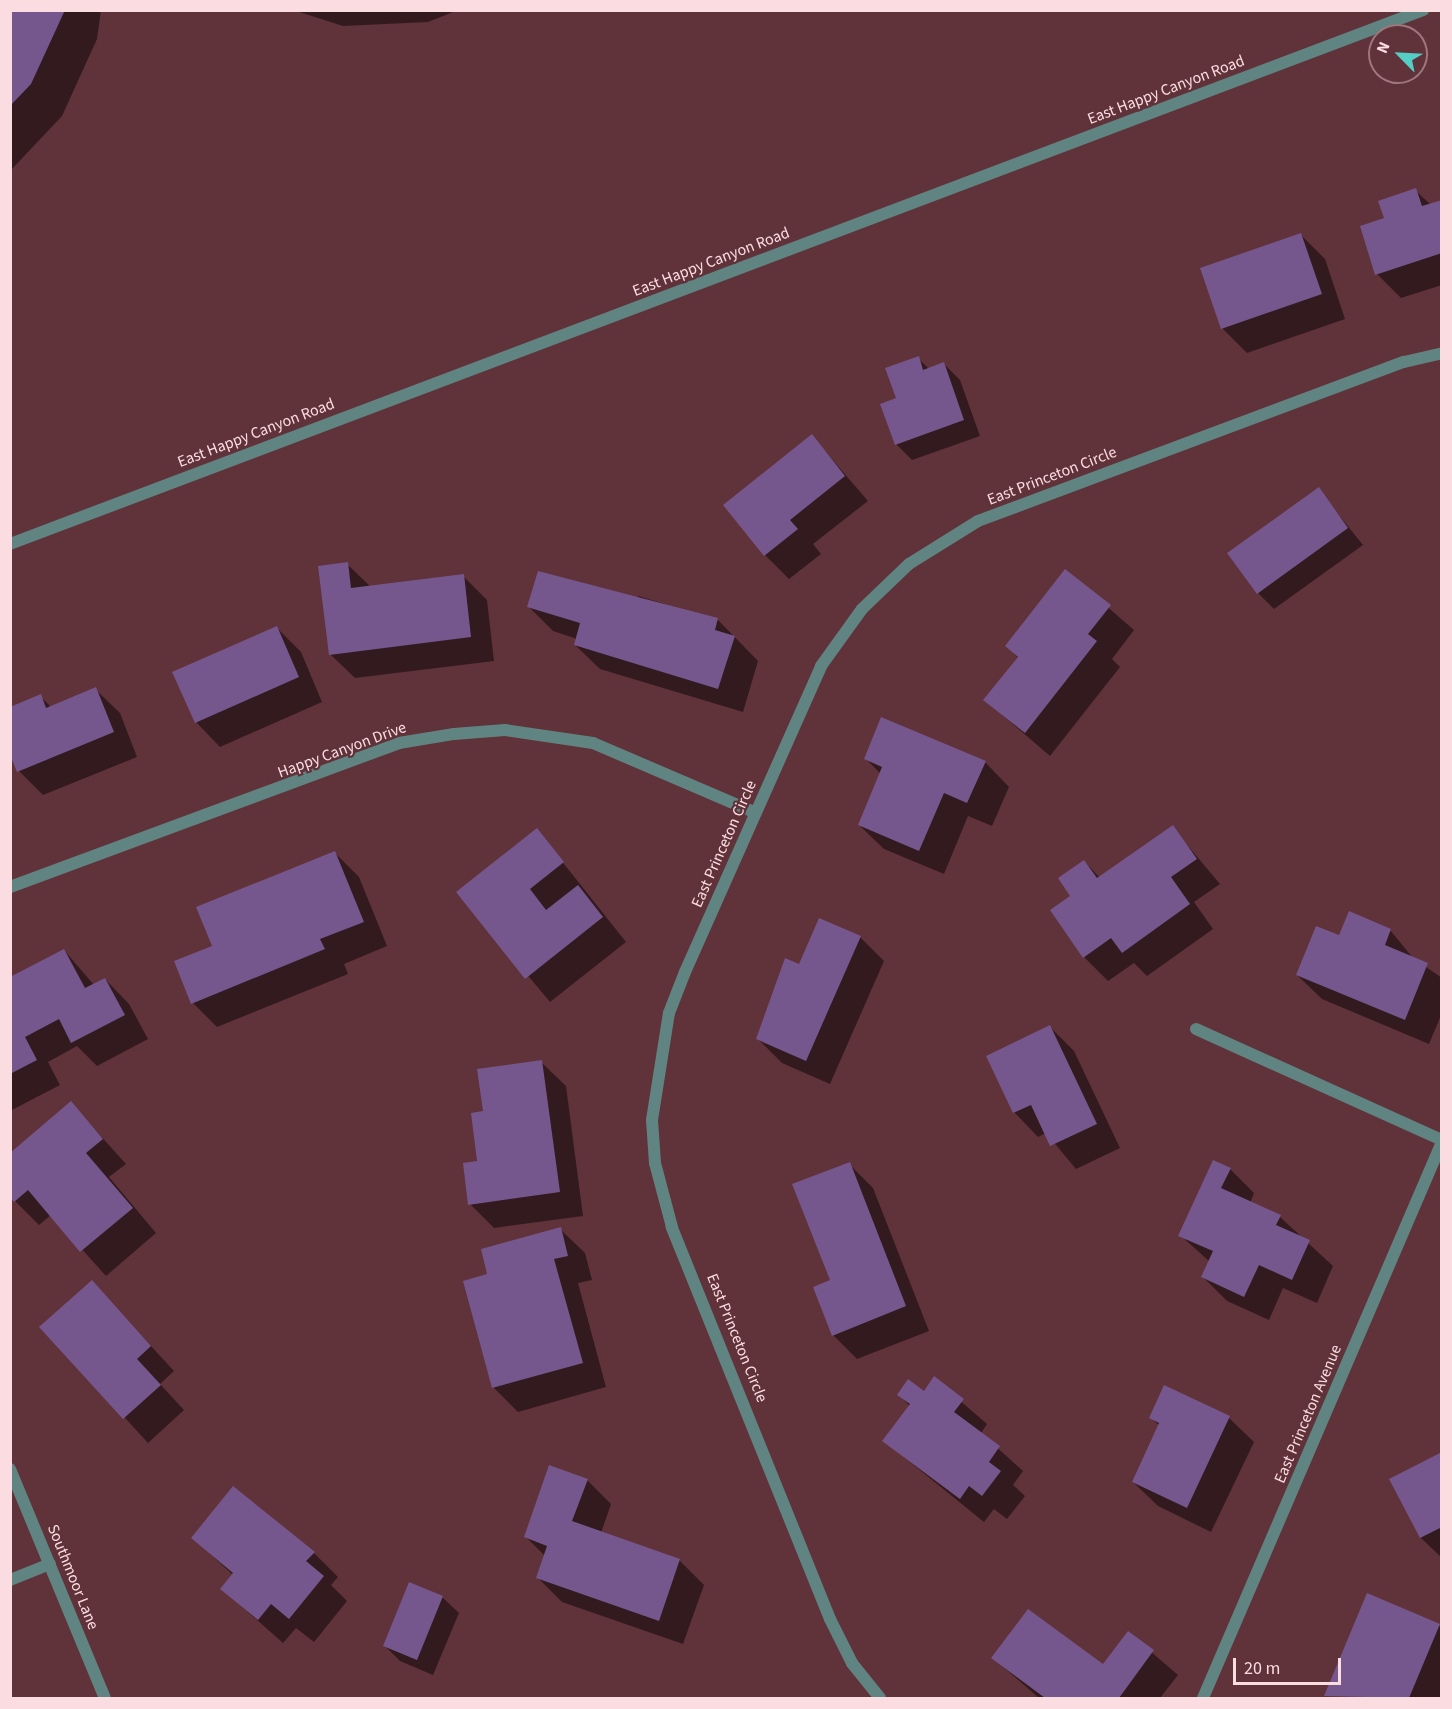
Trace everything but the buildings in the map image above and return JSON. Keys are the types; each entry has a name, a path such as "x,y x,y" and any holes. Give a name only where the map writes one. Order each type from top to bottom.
{"street":[{"name":"East Happy Canyon Road","path":"10,544 1423,10"},
{"name":"East Princeton Circle","path":"880,1698 852,1663 830,1619 672,1227 656,1163 654,1082 669,1013 756,813 836,642 862,609 933,546 978,521 1404,362 1442,353"},
{"name":"Happy Canyon Drive","path":"10,887 399,743 454,734 505,730 594,743 756,813"},
{"name":"East Princeton Avenue","path":"1196,1029 1442,1141 1203,1698"},
{"name":"Southmoor Lane","path":"10,1469 105,1698"},
{"path":"10,1580 50,1564"}]}
